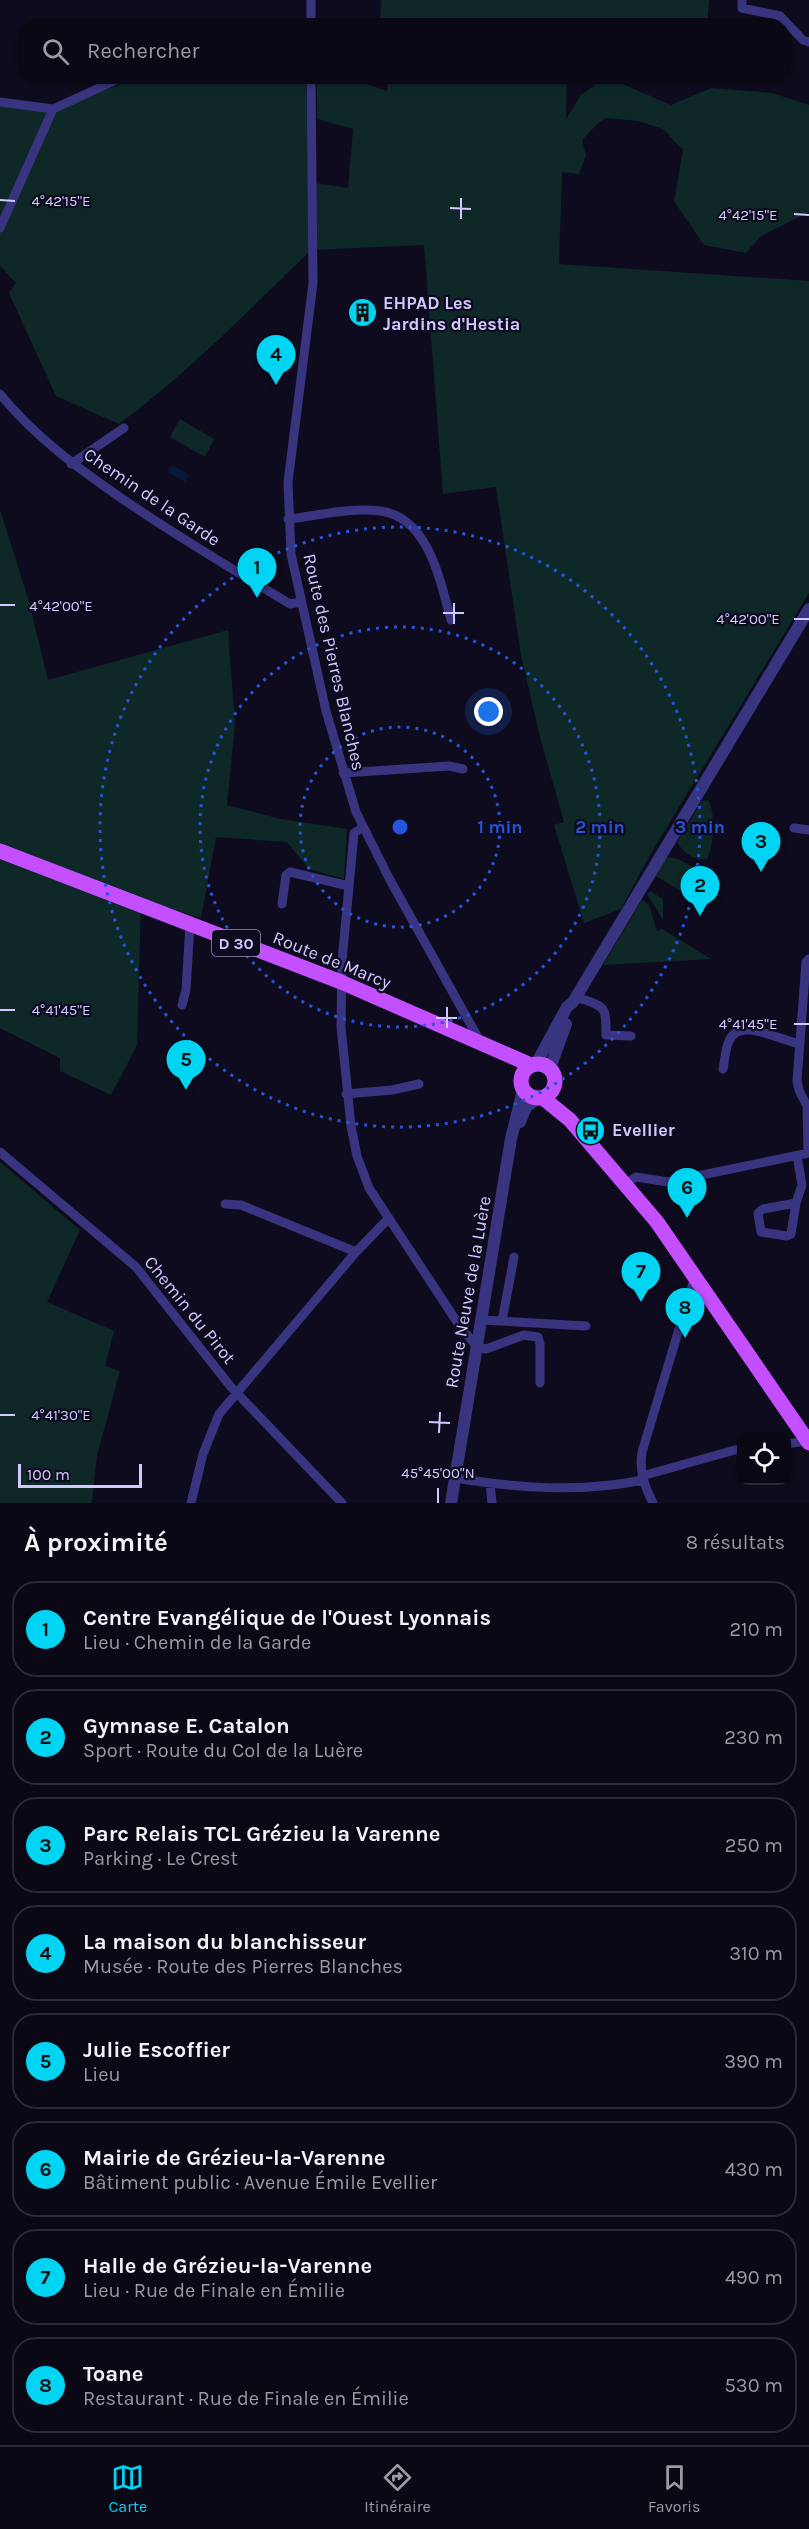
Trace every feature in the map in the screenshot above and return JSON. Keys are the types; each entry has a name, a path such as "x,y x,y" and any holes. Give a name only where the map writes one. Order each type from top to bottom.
{"main road":[{"name":"Route de Marcy","path":"0,851 341,982 539,1066"},
{"name":"Route de Marcy","path":"481,1042 505,1060 522,1084"},
{"path":"539,1066 554,1074 545,1095 532,1097 522,1084 523,1073 539,1066"},
{"path":"545,1095 570,1120 664,1231 808,1442"}],"street":[{"path":"311,0 311,18"},
{"path":"742,0 742,8 782,18"},
{"path":"791,27 803,40 809,42"},
{"path":"0,102 52,109 107,84"},
{"name":"Route des Pierres Blanches","path":"311,84 313,283 288,482 291,554 300,602 343,773 362,828 481,1042"},
{"path":"0,228 52,109"},
{"name":"Chemin de la Garde","path":"0,394 26,424 71,464 182,539 290,604 300,602"},
{"path":"71,464 124,428"},
{"path":"288,519 381,511 401,518 415,530 427,548 439,576 451,620"},
{"path":"539,1066 809,609"},
{"path":"343,773 449,766 463,769"},
{"path":"362,828 354,833 341,982 346,1094 357,1156 369,1188 459,1325 477,1347 486,1349 524,1335 538,1337 540,1383"},
{"path":"794,828 809,830"},
{"path":"282,904 286,875 290,872 349,886"},
{"path":"182,1005 186,990 190,924"},
{"path":"625,1184 636,1177 668,1182 809,1153 807,1106 797,1081 806,962 809,959"},
{"path":"577,1000 601,1005 606,1012 606,1035 631,1036"},
{"path":"723,1069 728,1042 733,1033 742,1030 751,1029 800,1044"},
{"path":"346,1094 392,1090 419,1084"},
{"name":"Route Neuve de la Luère","path":"451,1503 514,1120 522,1084"},
{"name":"Route Neuve de la Luère","path":"509,1157 526,1107 545,1095"},
{"name":"Chemin du Pirot","path":"0,1152 136,1267 238,1394 342,1503"},
{"path":"796,1203 764,1209 758,1213 761,1232 787,1236 791,1233 801,1185 797,1155"},
{"path":"225,1204 241,1205 356,1252"},
{"path":"191,1503 197,1476 215,1423 356,1252 388,1218"},
{"path":"502,1321 514,1257"},
{"path":"653,1503 642,1478 640,1465 642,1452 695,1276"},
{"path":"482,1320 586,1326"},
{"path":"791,1444 808,1442"},
{"path":"455,1478 490,1484 568,1489 595,1488 642,1478 737,1449"},
{"path":"490,1484 492,1503"}],"green space":[{"path":"381,0 709,0 708,18 380,18"},
{"path":"121,84 306,84 308,182 348,188 353,129 317,119 317,84 366,84 387,91 388,84 567,84 566,119 581,95 596,84 622,84 671,105 711,88 772,93 809,105 809,212 761,236 746,253 704,245 674,201 683,150 663,129 638,121 606,118 582,140 586,155 579,174 562,172 559,264 809,281 809,593 650,855 621,909 584,923 554,825 564,822 540,737 521,655 496,487 443,494 424,245 311,250 194,362 119,424 56,396 9,293 16,283 0,266 0,104 52,112"},
{"path":"180,419 214,439 205,457 170,437"},
{"path":"0,510 28,598 48,680 228,630 235,724 227,805 281,819 347,829 344,879 309,869 287,842 216,837 201,918 141,899 137,1045 111,1095 60,1071 60,1058 0,1028"},
{"path":"708,800 713,821 711,846 707,859 698,859 682,850 677,842 702,801"},
{"path":"666,857 678,859 712,877 696,881 682,892 656,876"},
{"path":"650,891 663,899 663,920 647,894"},
{"path":"642,900 649,905 657,931 662,929 711,959 603,965"},
{"path":"0,1162 80,1230 47,1302 114,1331 105,1366 120,1371 97,1455 92,1503 0,1503"}],"water":[{"path":"172,465 189,474 185,482 167,472"}],"place":[{"name":"EHPAD Les Jardins d'Hestia","path":"362,313"},
{"name":"La maison du blanchisseur","path":"276,385"},
{"name":"Centre Evangélique de l'Ouest Lyonnais","path":"257,598"},
{"name":"Parc Relais TCL Grézieu la Varenne","path":"761,872"},
{"name":"Gymnase E. Catalon","path":"700,916"},
{"name":"Julie Escoffier","path":"186,1090"},
{"name":"Evellier","path":"591,1130"},
{"name":"Mairie de Grézieu-la-Varenne","path":"687,1218"},
{"name":"Halle de Grézieu-la-Varenne","path":"641,1302"},
{"name":"Toane","path":"685,1338"}]}
